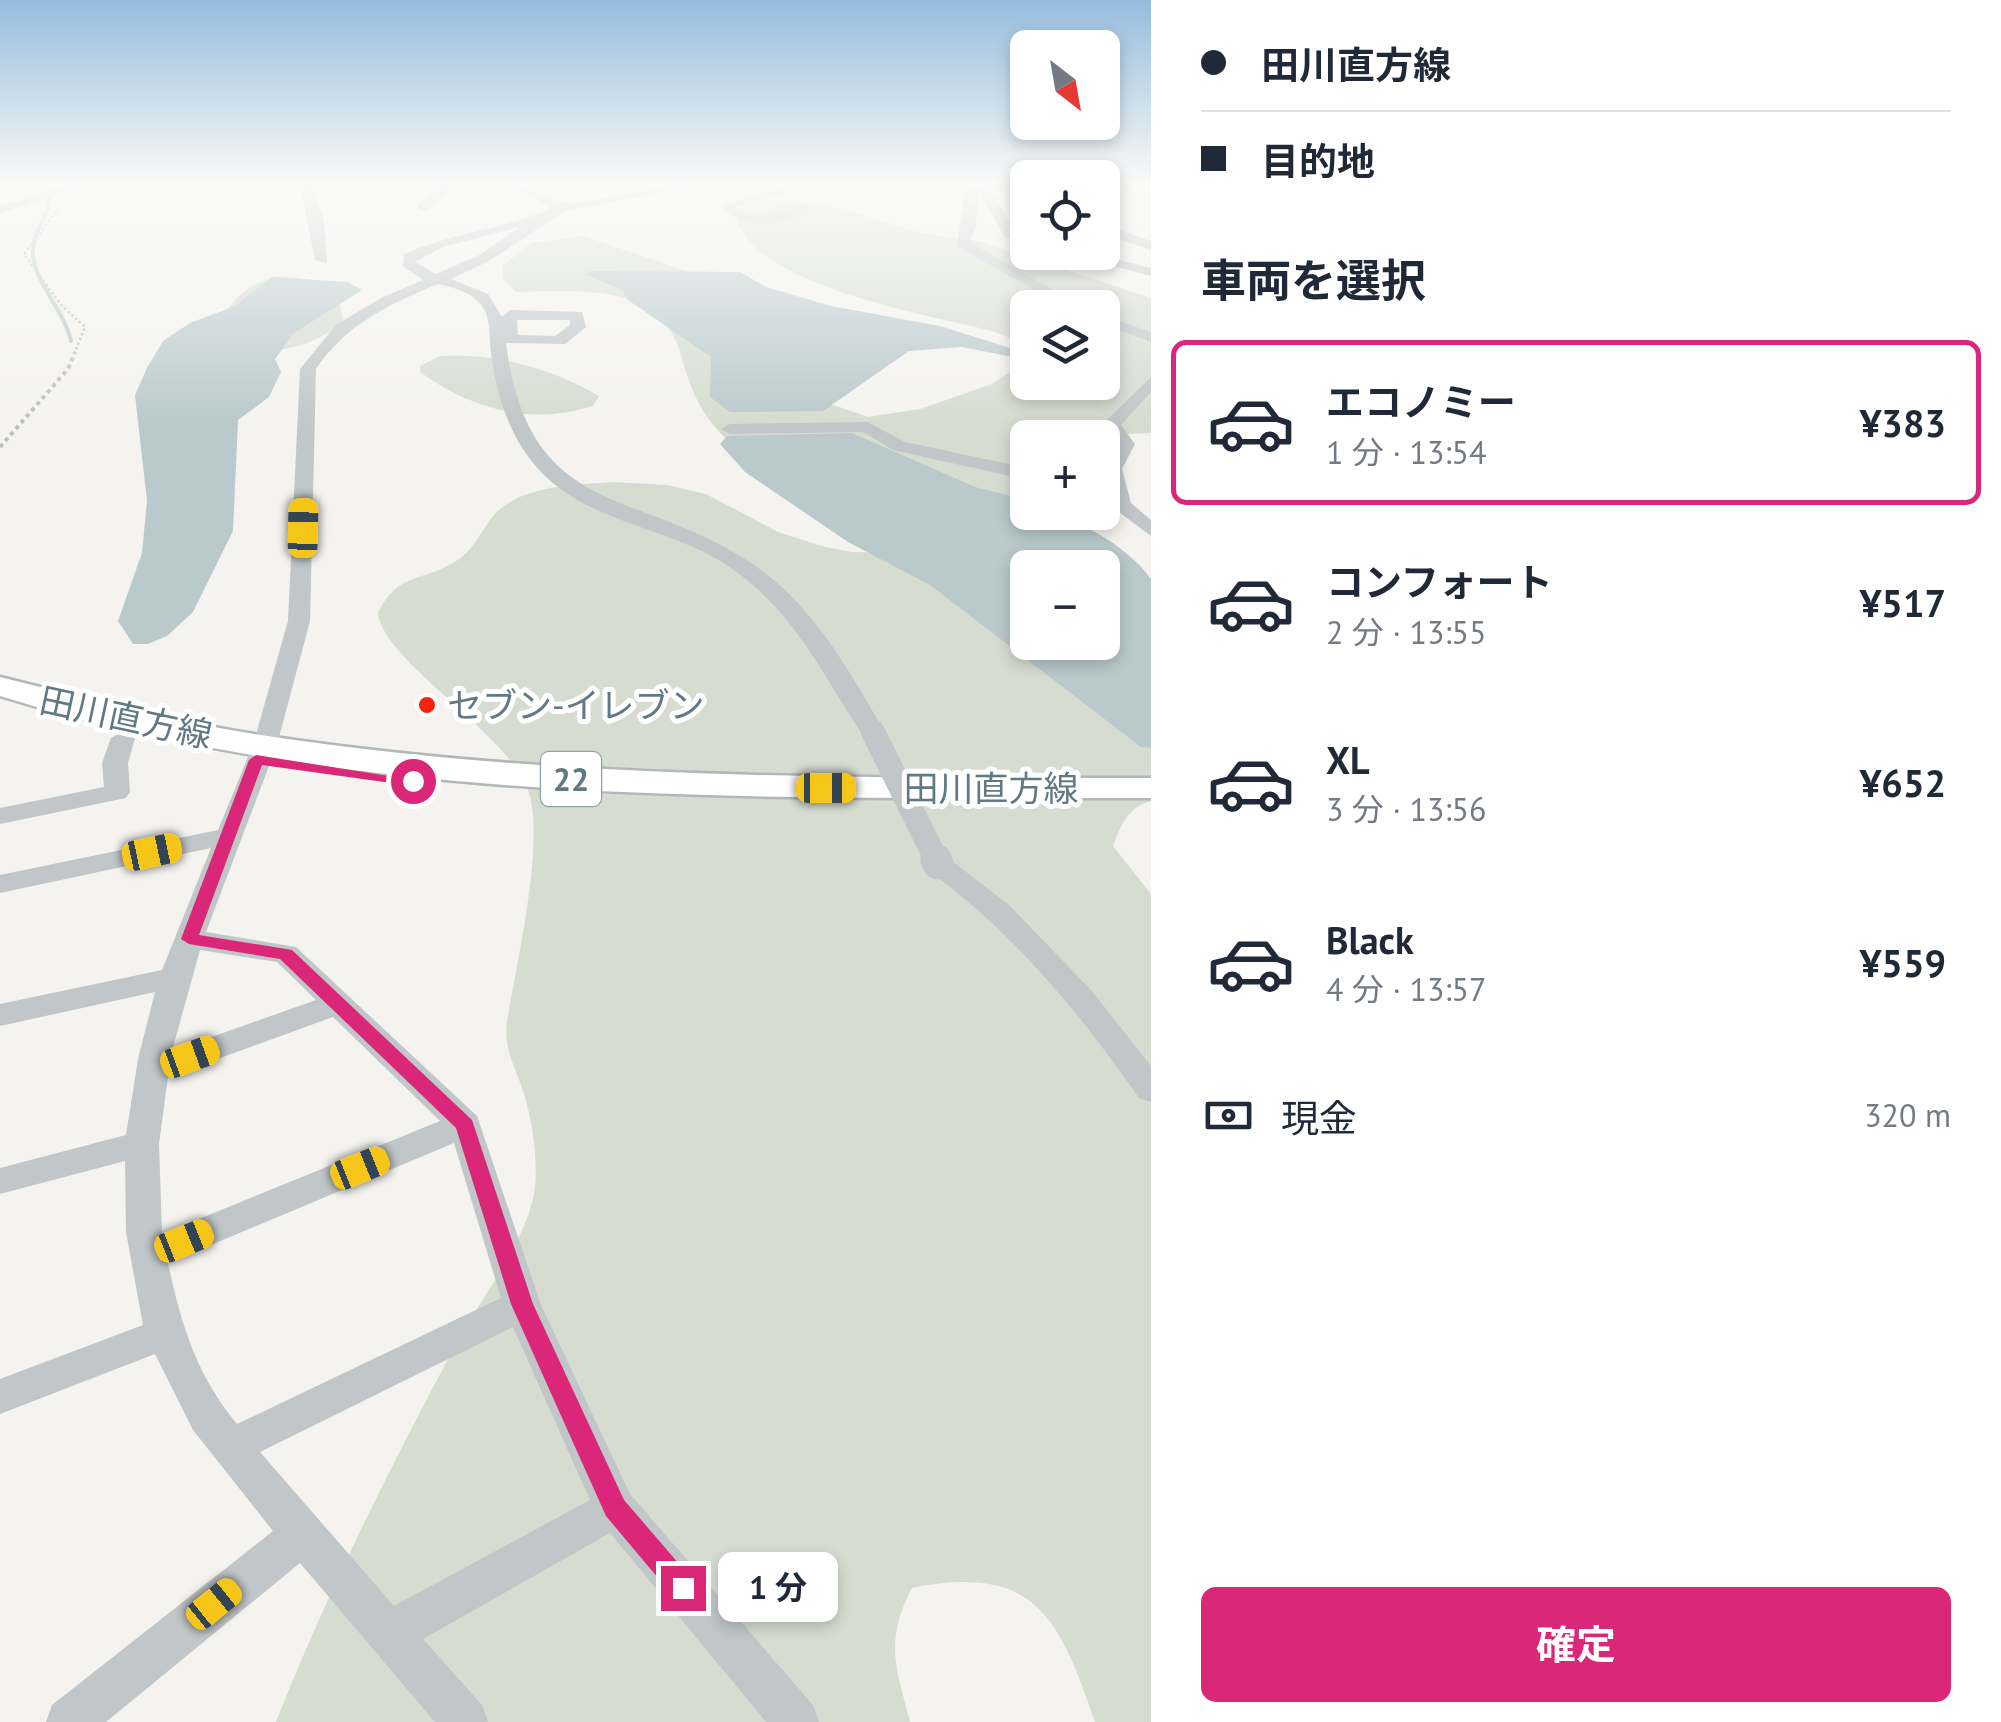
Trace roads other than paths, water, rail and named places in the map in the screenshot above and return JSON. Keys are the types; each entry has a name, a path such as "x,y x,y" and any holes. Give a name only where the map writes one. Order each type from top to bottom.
{"main road":[{"name":"田川直方線","path":"0,686 261,752 452,786 639,800 1151,802"},
{"name":"田川直方線","path":"0,704 123,738 462,772 635,783 1151,788"}],"street":[{"path":"465,1722 302,1534 207,1417 164,1334 148,1255 142,1144 153,1070 174,978 261,752 299,621 308,369 323,342 344,324 470,264"},
{"path":"1000,264 1046,290"},
{"path":"1120,265 1151,272"},
{"path":"442,278 468,285 482,296 502,328 504,388 525,439 549,470 599,505 700,543 779,593 806,621 873,732 938,864 969,885 1050,965 1108,1030 1151,1090"},
{"path":"1120,325 1151,336"},
{"path":"1126,444 1113,432 1112,424 1151,382"},
{"path":"730,430 867,427 899,446 1010,470"},
{"path":"1126,444 1151,440"},
{"path":"1126,444 1113,469 1122,505 1146,526"},
{"path":"1120,519 1146,526"},
{"path":"0,816 117,792 115,763 123,738"},
{"path":"0,884 228,836"},
{"path":"189,939 286,954 465,1125 522,1304 615,1508 796,1722"},
{"path":"0,1015 174,978"},
{"path":"153,1070 338,1004"},
{"path":"148,1255 465,1125"},
{"path":"0,1182 142,1144"},
{"path":"230,1447 522,1304"},
{"path":"0,1397 164,1334"},
{"path":"388,1634 615,1508"},
{"path":"69,1722 302,1534"}],"waterway":[{"path":"35,264 71,341"}],"place":[{"name":"セブン-イレブン","path":"427,705"}]}
